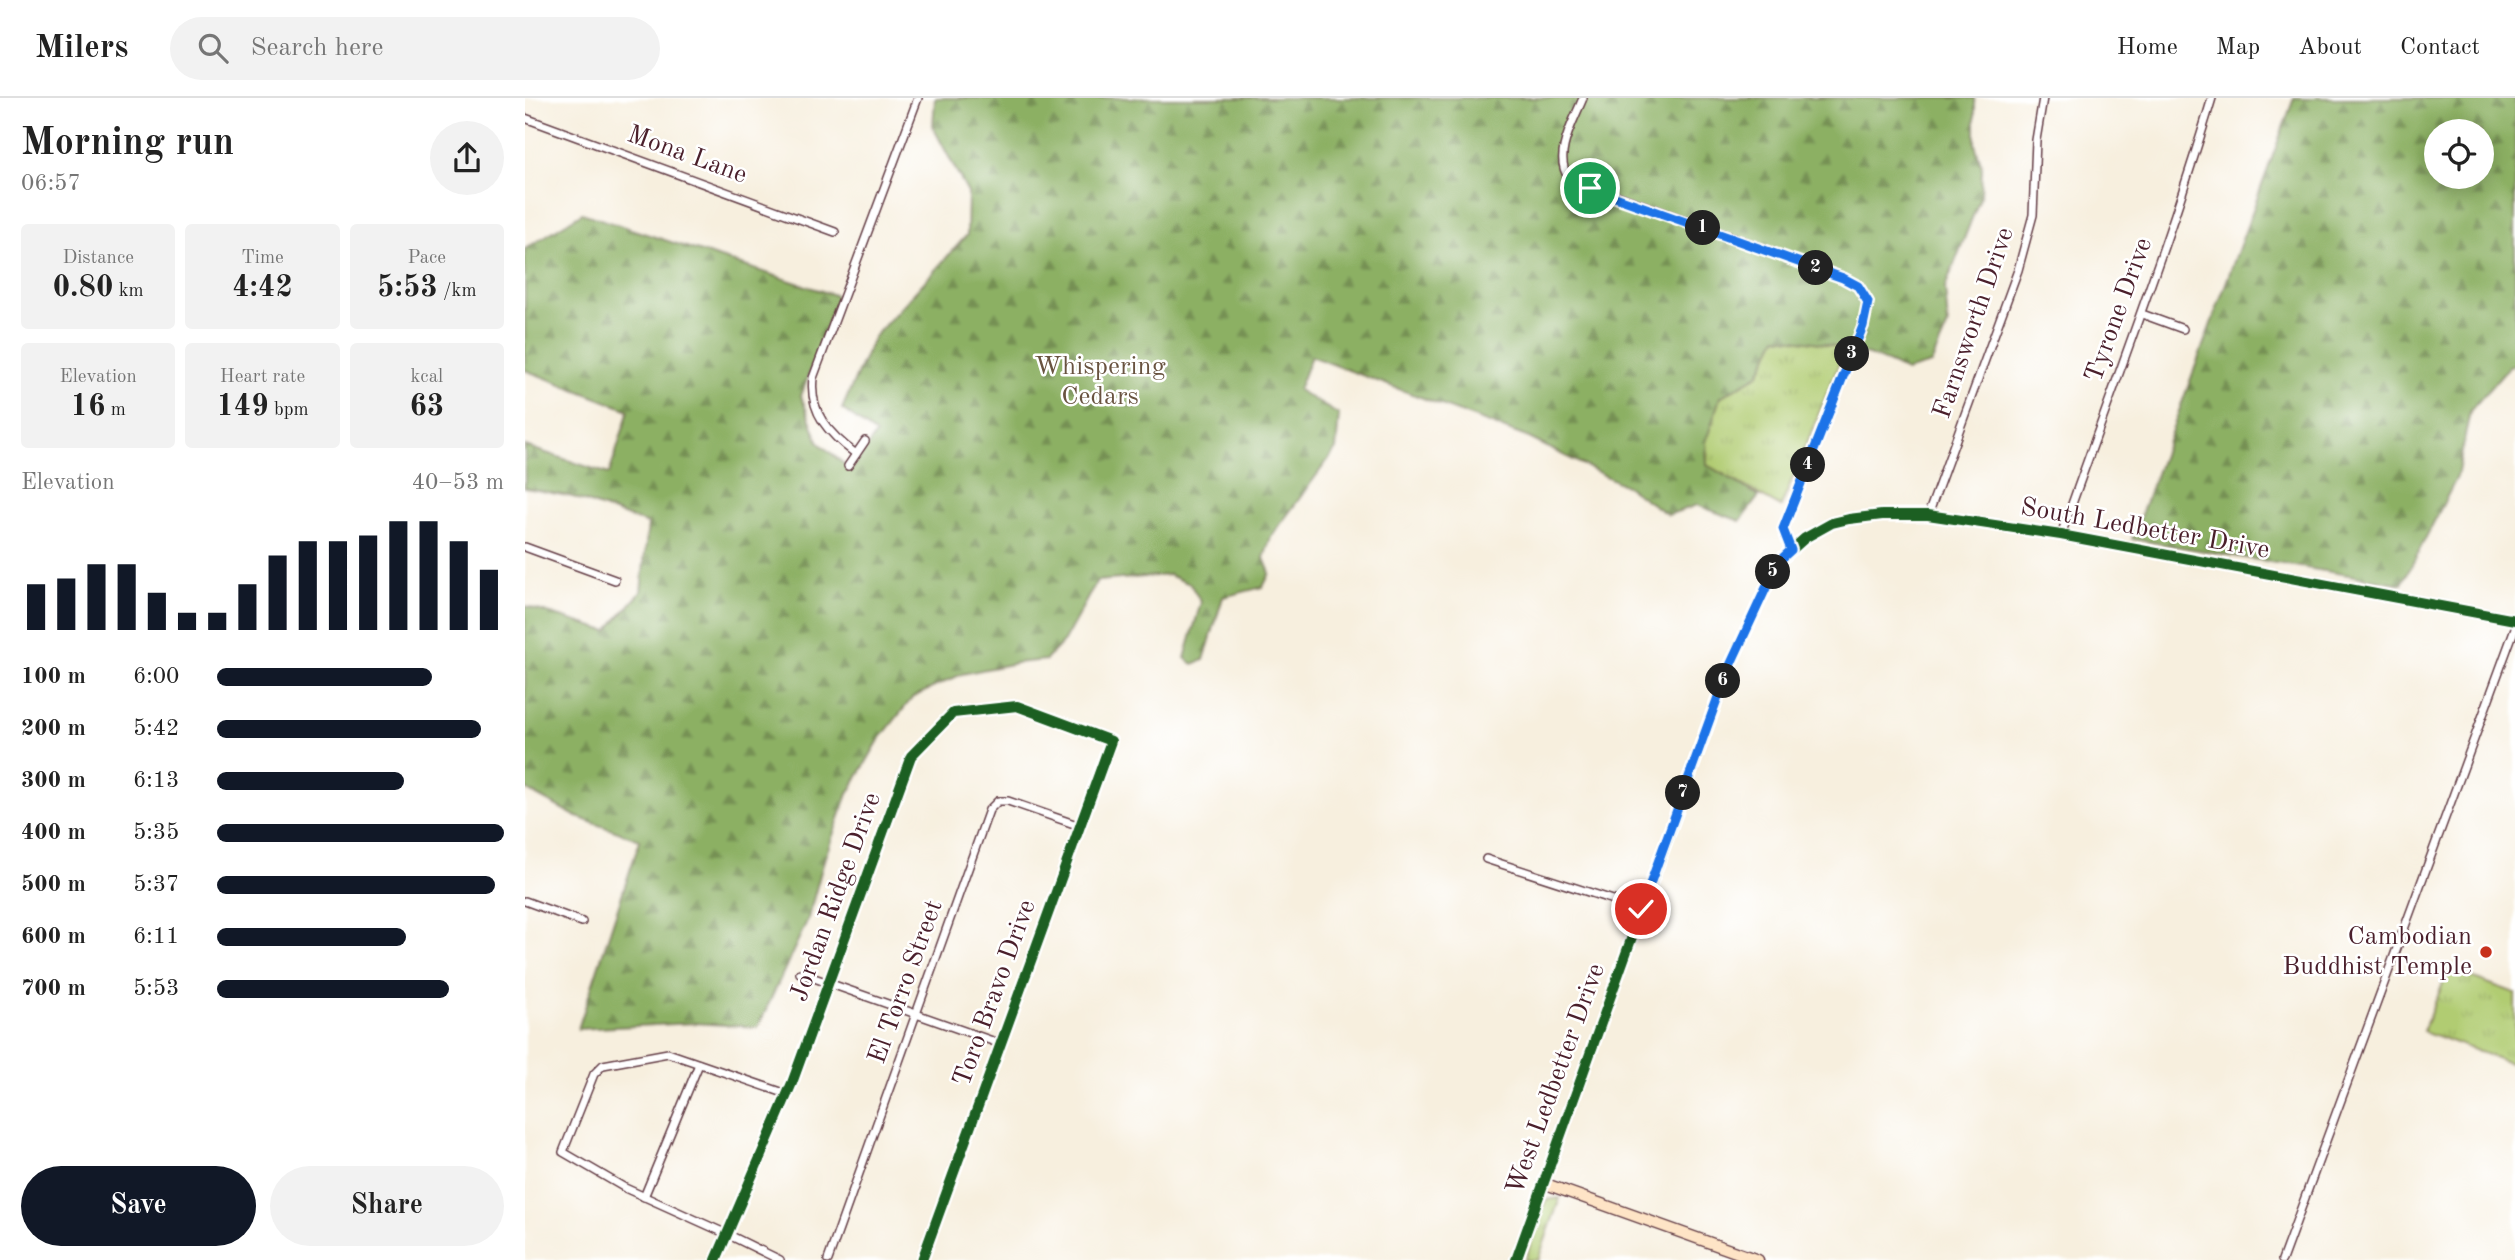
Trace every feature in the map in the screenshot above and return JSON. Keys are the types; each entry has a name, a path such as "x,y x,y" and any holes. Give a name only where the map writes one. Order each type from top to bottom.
{"street":[{"path":"856,454 836,439 823,423 814,406 813,378 918,98"},
{"path":"1583,98 1563,152 1564,172 1569,178 1843,278 1858,286 1868,302 1863,326 1783,529 1791,550"},
{"name":"Farnsworth Drive","path":"1928,515 2024,248 2033,215 2035,140 2043,98"},
{"name":"Tyrone Drive","path":"2061,536 2104,412 2142,314 2212,98"},
{"name":"Mona Lane","path":"525,118 835,232"},
{"path":"2142,314 2183,329"},
{"path":"848,466 865,441"},
{"name":"South Ledbetter Drive","path":"1778,562 1805,538 1832,523 1864,516 1928,515 2061,536 2515,620"},
{"path":"525,547 615,580"},
{"name":"West Ledbetter Drive","path":"1515,1260 1727,672 1778,562"},
{"path":"2282,1260 2515,628"},
{"name":"Jordan Ridge Drive","path":"716,1260 787,1094 911,756 954,713 1017,706 1111,741"},
{"name":"Toro Bravo Drive","path":"922,1260 1111,741"},
{"name":"El Torro Street","path":"828,1260 989,810 998,801 1007,801 1080,826"},
{"path":"1486,859 1641,909"},
{"path":"525,901 582,922"},
{"path":"800,973 1001,1044"},
{"path":"779,1260 625,1188 563,1152 594,1074 603,1065 668,1054 787,1094"},
{"path":"643,1197 699,1064"},
{"path":"1543,1183 1758,1260"}],"green space":[{"name":"Whispering Cedars","path":"935,98 1975,98 1975,144 1982,167 1981,195 1945,288 1948,325 1931,364 1906,371 1844,348 1777,337 1758,375 1720,397 1706,442 1707,465 1759,496 1740,521 1697,505 1668,515 1626,486 1529,438 1311,356 1298,390 1339,415 1336,449 1271,537 1264,558 1270,573 1263,587 1223,597 1204,660 1193,664 1185,658 1201,602 1190,584 1169,575 1097,581 1064,641 1046,660 962,674 913,697 879,740 848,794 824,860 808,919 758,1027 694,1023 578,1029 640,840 577,817 525,789 525,606 607,631 641,592 648,524 573,497 525,488 525,446 609,474 629,410 525,370 525,249 582,213 837,296 801,396 819,443 851,470 876,434 842,409 873,338 967,235 968,193 933,127"},
{"path":"2294,98 2515,98 2515,365 2509,366 2470,411 2457,477 2402,584 2132,539"},
{"path":"1777,337 1845,349 1781,507 1707,465 1706,442 1720,397 1758,375"},
{"path":"2449,969 2515,993 2515,1065 2423,1031"},
{"path":"1560,1198 1538,1260 1525,1260 1546,1200"}],"cycle path":[{"path":"1516,1260 1727,672 1778,562 1805,538 1832,523 1849,519 1882,515 1928,515 2061,535 2515,620"},
{"path":"716,1260 792,1083 911,756 953,713 1017,706 1111,741 922,1260"}],"place":[{"name":"Cambodian Buddhist Temple","path":"2486,952"}],"route":[{"path":"1590,188 1843,278 1858,286 1868,302 1863,326 1783,529 1791,550 1778,562 1727,672 1641,909"}]}
